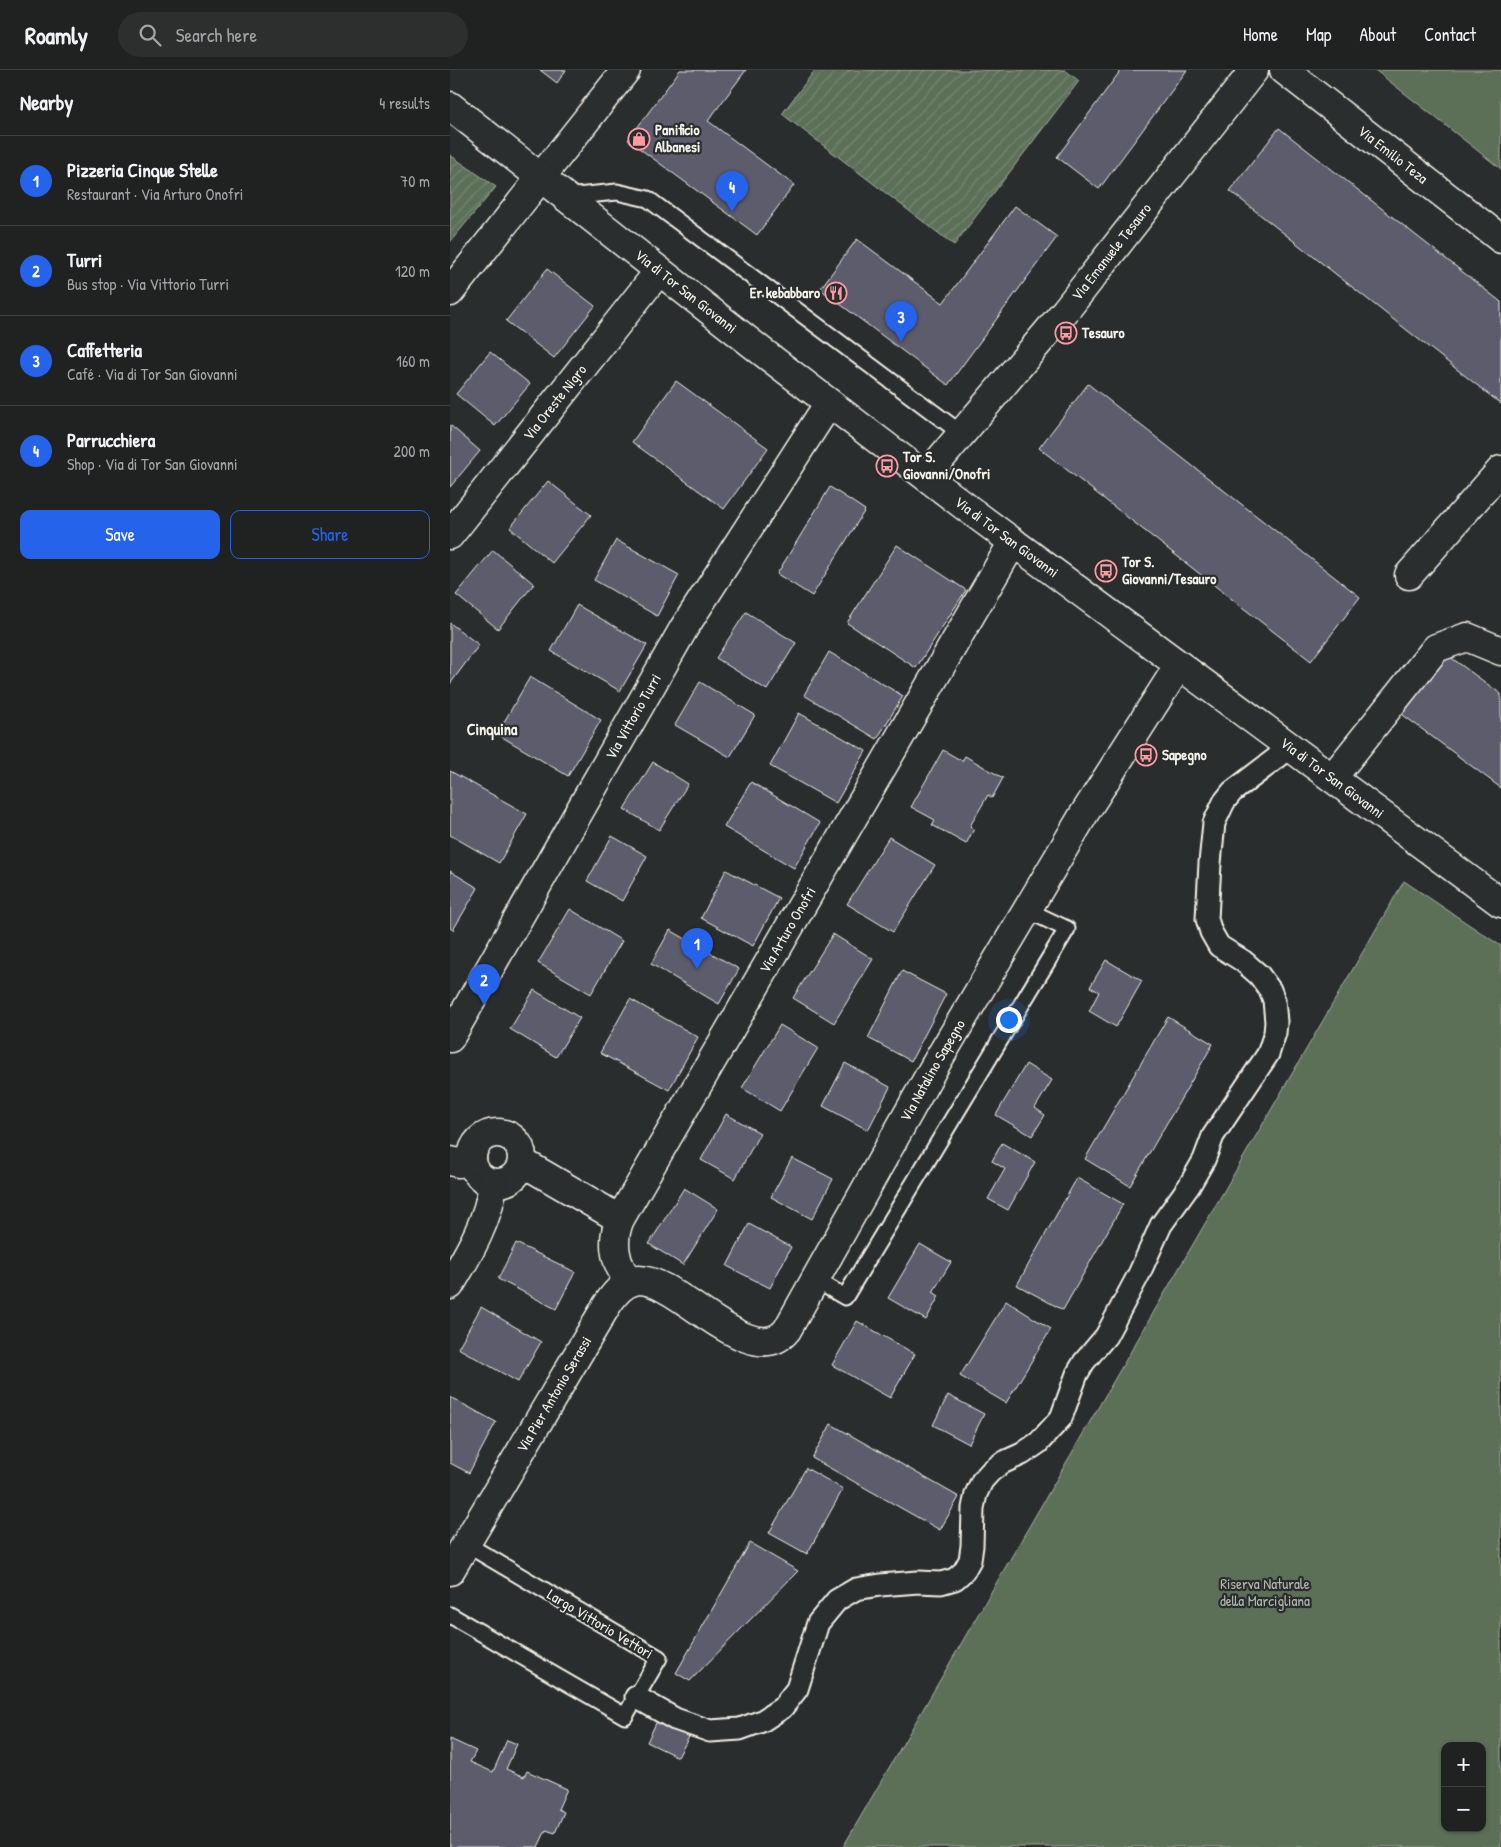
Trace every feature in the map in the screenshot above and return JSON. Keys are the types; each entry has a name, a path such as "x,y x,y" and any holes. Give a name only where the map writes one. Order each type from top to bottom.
{"street":[{"path":"450,292 626,70"},
{"name":"Via Emanuele Tesauro","path":"926,476 1066,310 1254,70"},
{"name":"Via Emilio Teza","path":"1284,70 1501,238"},
{"name":"Via di Tor San Giovanni","path":"450,106 829,403 1013,542 1501,902"},
{"name":"Via Oreste Nigro","path":"450,535 659,271"},
{"name":"Via Vittorio Turri","path":"450,1038 684,628 829,403"},
{"path":"1409,575 1501,470"},
{"name":"Via Arturo Onofri","path":"620,1219 1013,542"},
{"path":"1333,777 1436,648 1466,637 1501,651"},
{"name":"Via Natalino Sapegno","path":"631,1282 648,1281 654,1283 734,1332 754,1340 770,1342 783,1336 934,1066 1084,814 1179,665"},
{"path":"636,1697 675,1719 710,1731 740,1730 762,1722 782,1708 797,1688 818,1623 837,1600 856,1589 918,1582 941,1583 955,1579 964,1571 970,1560 972,1546 972,1508 982,1481 1002,1463 1022,1454 1038,1443 1061,1418 1077,1374 1084,1362 1106,1336 1139,1274 1161,1225 1189,1186 1204,1160 1213,1136 1268,1054 1275,1033 1274,1000 1270,990 1259,975 1243,961 1219,946 1211,932 1207,919 1210,862 1214,823 1224,802 1232,792 1291,747"},
{"path":"498,1133 514,1139 522,1154 522,1162 519,1170 508,1180 493,1183 478,1175 474,1168 461,1160 473,1151 483,1138 490,1134 498,1133"},
{"path":"522,1162 620,1219 615,1234 616,1251 621,1269 631,1282"},
{"path":"450,1285 484,1223 490,1204 493,1183"},
{"name":"Via Pier Antonio Serassi","path":"450,1571 610,1300 620,1288 631,1282"}],"lane":[{"path":"566,197 617,192 648,199 962,434"},
{"path":"816,1280 845,1297 1067,929 1028,910"},
{"name":"Largo Vittorio Vettori","path":"450,1615 625,1716 659,1658 466,1544"}],"green space":[{"path":"815,70 1065,70 1079,81 954,245 782,114"},
{"path":"1375,70 1501,70 1501,169"},
{"path":"450,155 496,187 450,242"},
{"name":"Riserva Naturale della Marcigliana","path":"1404,881 1501,946 1501,1847 843,1847"}],"building":[{"path":"540,70 566,70 557,83"},
{"path":"680,70 746,70 708,121 794,185 757,235 628,140"},
{"path":"1121,70 1187,70 1099,189 1057,157"},
{"path":"1279,128 1501,302 1501,404 1230,191"},
{"path":"1015,206 1057,237 948,385 820,289 857,239 943,303"},
{"path":"547,269 595,306 554,358 506,321"},
{"path":"490,352 530,384 495,426 456,394"},
{"path":"676,381 768,448 724,509 632,442"},
{"path":"1088,384 1360,597 1311,661 1039,448"},
{"path":"450,425 480,451 450,487"},
{"path":"548,481 591,515 552,563 510,528"},
{"path":"830,487 865,510 812,596 777,574"},
{"path":"616,540 679,575 657,616 594,580"},
{"path":"897,545 966,590 916,668 847,623"},
{"path":"493,550 534,584 498,629 456,595"},
{"path":"577,605 647,645 620,691 551,651"},
{"path":"746,612 796,643 767,690 716,658"},
{"path":"450,623 479,645 450,684"},
{"path":"1442,651 1501,694 1501,788 1399,712"},
{"path":"829,652 903,696 877,739 804,695"},
{"path":"530,677 601,720 568,776 497,734"},
{"path":"700,682 755,715 730,757 675,725"},
{"path":"799,713 866,751 836,803 770,766"},
{"path":"943,750 962,761 965,756 1003,778 992,798 988,795 970,826 974,829 966,844 932,825 935,820 911,807"},
{"path":"653,762 688,784 659,830 624,809"},
{"path":"450,771 527,814 499,863 450,835"},
{"path":"751,782 820,823 794,868 724,827"},
{"path":"612,836 647,856 622,901 587,881"},
{"path":"889,837 935,865 893,932 847,904"},
{"path":"726,870 779,898 753,946 701,918"},
{"path":"450,871 478,888 453,930 450,928"},
{"path":"570,909 622,941 591,994 538,963"},
{"path":"670,930 739,969 719,1004 651,964"},
{"path":"833,934 873,959 834,1023 793,998"},
{"path":"1106,960 1142,981 1116,1027 1089,1011 1099,992 1090,987"},
{"path":"902,971 946,994 911,1061 868,1038"},
{"path":"534,990 580,1018 556,1057 510,1029"},
{"path":"630,999 698,1037 669,1090 600,1053"},
{"path":"1168,1017 1213,1044 1130,1186 1085,1159"},
{"path":"780,1025 818,1048 780,1111 742,1088"},
{"path":"845,1063 890,1087 868,1130 823,1106"},
{"path":"1026,1064 1052,1080 1035,1108 1045,1115 1032,1136 996,1115"},
{"path":"726,1114 760,1133 735,1179 701,1160"},
{"path":"1002,1143 1035,1162 1008,1210 988,1199 1005,1169 992,1161"},
{"path":"792,1158 833,1179 812,1219 771,1197"},
{"path":"1077,1178 1123,1204 1063,1310 1017,1285"},
{"path":"684,1188 718,1209 683,1265 649,1244"},
{"path":"749,1224 791,1247 770,1288 727,1266"},
{"path":"516,1243 575,1272 556,1309 498,1279"},
{"path":"920,1244 951,1262 933,1292 939,1296 926,1320 888,1298"},
{"path":"1006,1301 1051,1329 1006,1403 960,1376"},
{"path":"481,1307 541,1342 518,1382 458,1348"},
{"path":"857,1321 915,1354 890,1398 832,1365"},
{"path":"948,1395 984,1414 969,1444 933,1425"},
{"path":"450,1397 496,1422 469,1473 450,1463"},
{"path":"831,1424 959,1497 940,1530 812,1458"},
{"path":"806,1468 843,1489 807,1554 769,1533"},
{"path":"750,1543 798,1571 690,1681 676,1673"},
{"path":"658,1719 690,1735 678,1757 647,1742"},
{"path":"450,1739 476,1751 470,1762 493,1772 507,1740 517,1744 506,1769 524,1777 527,1771 567,1789 558,1809 564,1812 555,1833 546,1830 538,1847 450,1847"}],"place":[{"name":"Panificio Albanesi","path":"639,139"},
{"name":"Parrucchiera","path":"732,212"},
{"name":"Er kebabbaro","path":"836,293"},
{"name":"Tesauro","path":"1066,333"},
{"name":"Caffetteria","path":"901,342"},
{"name":"Tor S. Giovanni/Onofri","path":"887,466"},
{"name":"Tor S. Giovanni/Tesauro","path":"1106,571"},
{"name":"Sapegno","path":"1146,755"},
{"name":"Pizzeria Cinque Stelle","path":"697,969"},
{"name":"Turri","path":"484,1005"}],"district":[{"name":"Cinquina","path":"492,729"}]}
